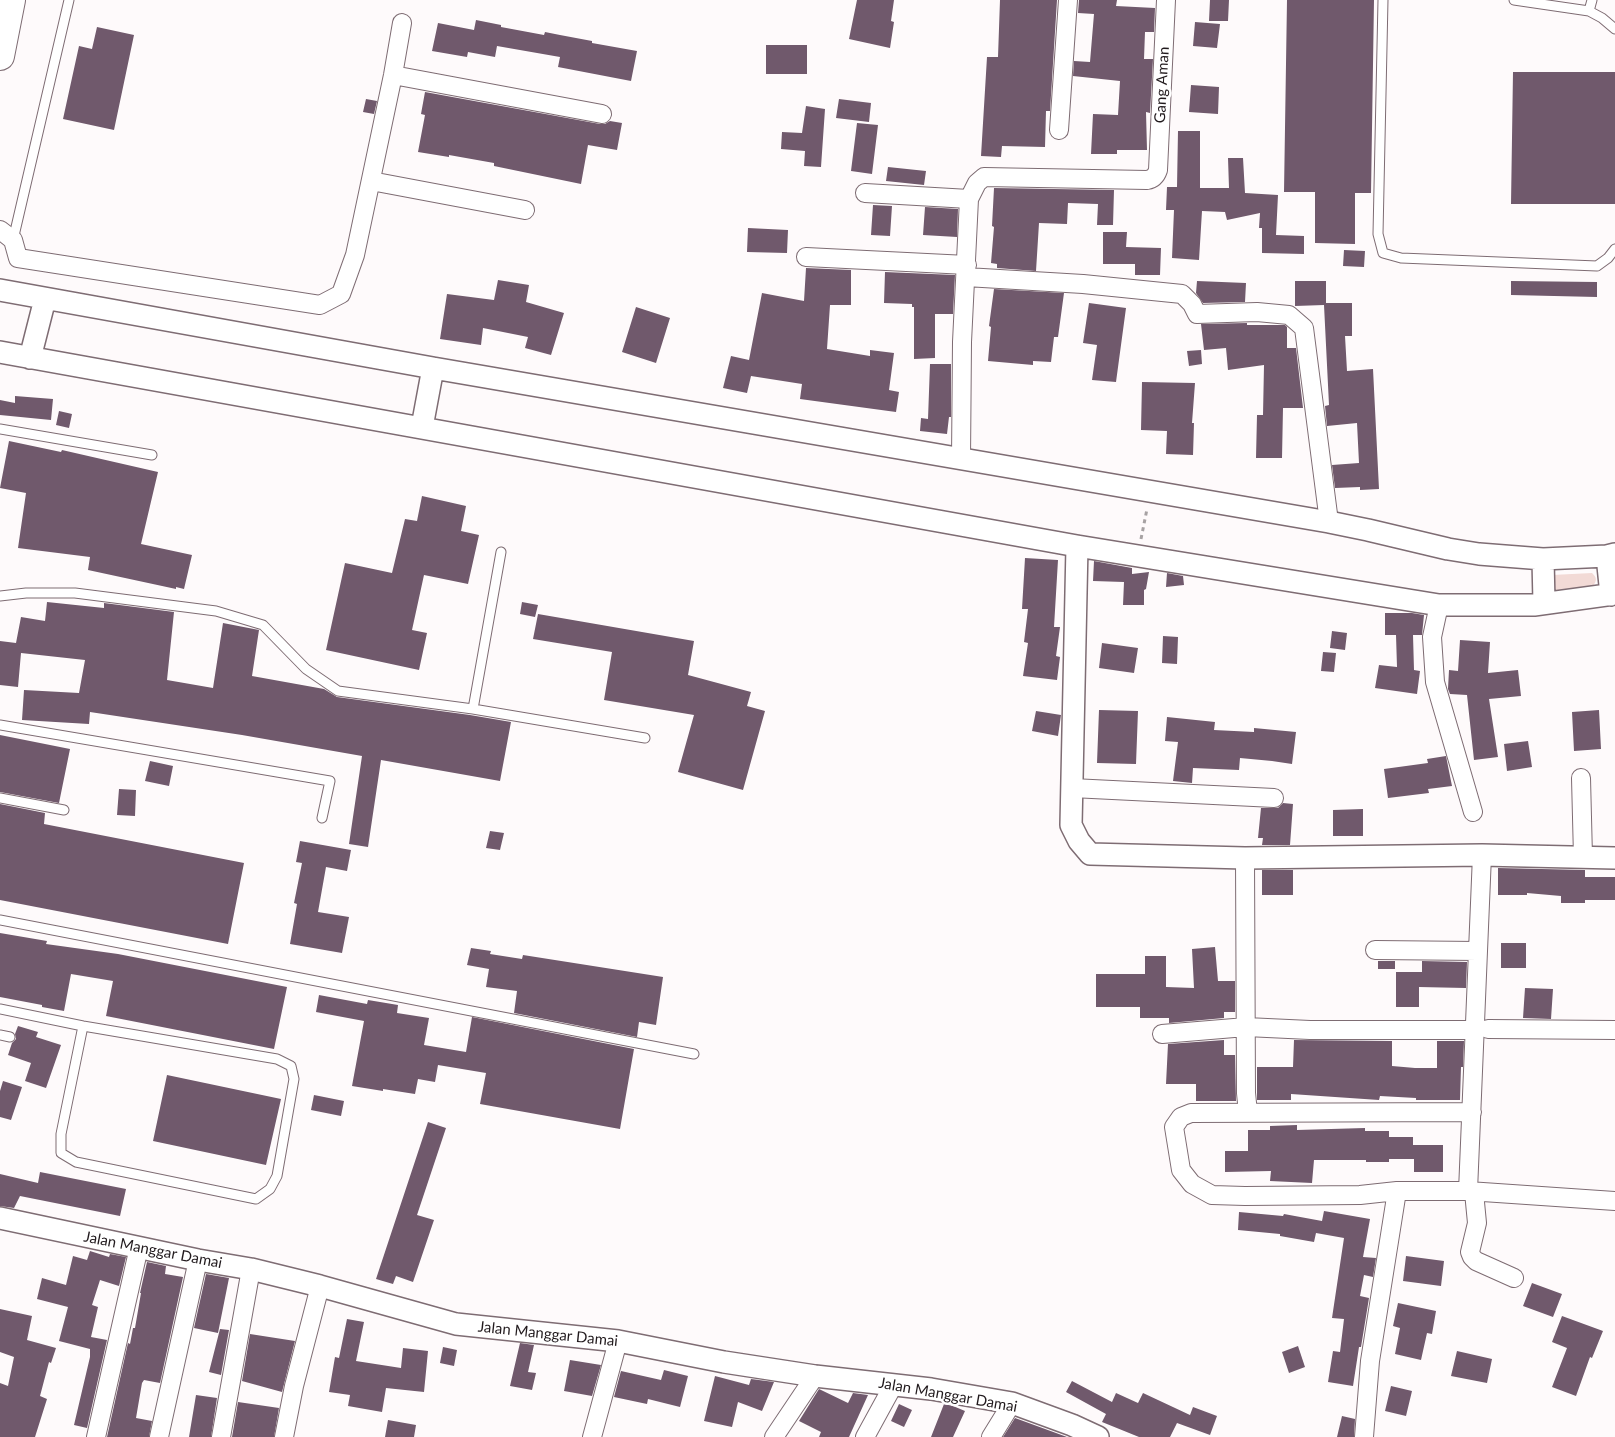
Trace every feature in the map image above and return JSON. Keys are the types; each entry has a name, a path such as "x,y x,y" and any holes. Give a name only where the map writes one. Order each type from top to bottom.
{"highway":[{"path":"0,56 11,0"}],"street":[{"path":"1059,130 1068,0"},
{"name":"Gang Aman","path":"969,198 984,177 1147,180 1156,176 1158,170 1166,0"},
{"path":"6,235 18,258 320,305 341,294 355,255 393,75 402,23"},
{"path":"393,75 602,114"},
{"path":"371,181 525,210"},
{"path":"865,193 969,198 967,271 962,342 961,459"},
{"path":"806,256 1182,294 1192,304 1197,314 1257,312 1289,315 1304,328 1329,522"},
{"path":"0,290 433,368 1329,522 1448,550 1543,559 1611,555 1613,594 1534,605 1439,606 1132,556 0,352"},
{"path":"30,358 45,299"},
{"path":"422,428 433,368"},
{"path":"1077,546 1071,825 1079,842 1090,854 1245,858 1482,855 1615,858"},
{"path":"1543,559 1544,603"},
{"path":"1439,606 1432,638 1435,682 1473,812"},
{"path":"1580,778 1583,857"},
{"path":"1072,788 1274,798"},
{"path":"1482,855 1478,951 1481,1030 1472,1112 1478,1193 1477,1223 1470,1252 1476,1261 1514,1278"},
{"path":"1245,858 1248,1113"},
{"path":"1375,950 1478,951"},
{"path":"1162,1034 1246,1027 1310,1030 1615,1030"},
{"path":"1472,1112 1191,1113 1181,1117 1174,1128 1181,1170 1192,1184 1212,1195 1360,1195 1397,1191 1478,1193 1615,1201"},
{"path":"1364,1437 1370,1361 1397,1191"},
{"name":"Jalan Manggar Damai","path":"0,1218 198,1260 252,1269 456,1324 618,1341 724,1362 815,1376 894,1384 1012,1403 1068,1431 1098,1437"},
{"path":"96,1437 140,1247"},
{"path":"159,1437 198,1260"},
{"path":"220,1437 252,1269"},
{"path":"284,1437 294,1386 320,1286"},
{"path":"592,1437 618,1341"},
{"path":"774,1437 815,1376"},
{"path":"865,1437 894,1384"},
{"path":"991,1437 1012,1403"}],"lane":[{"path":"6,235 69,0"},
{"path":"1383,0 1378,234 1383,253 1401,258 1597,266 1608,258 1615,249"},
{"path":"1514,0 1589,11 1602,18 1615,30"},
{"path":"1589,11 1592,0"},
{"path":"0,429 152,455"},
{"path":"473,709 501,552"},
{"path":"0,596 26,593 75,593 216,611 263,624 306,669 338,691 473,709 645,738"},
{"path":"0,725 330,781 322,818"},
{"path":"0,798 64,810"},
{"path":"0,920 694,1054"},
{"path":"0,1009 83,1026 277,1059 291,1066 294,1080 277,1176 270,1189 256,1198 76,1162 61,1153 61,1134 83,1026"},
{"path":"0,1035 10,1037"}],"path":[{"path":"1132,556 1138,550 1148,508 1142,489"}],"shaded area":[{"path":"1592,573 1596,579 1593,586 1551,597 1552,575"}],"building":[{"path":"857,0 894,0 891,21 894,22 890,48 849,39"},
{"path":"1000,0 1057,0 1050,111 1046,111 1045,147 1002,146 1001,157 981,156 987,57 998,57"},
{"path":"1079,0 1117,0 1116,6 1155,8 1154,32 1145,32 1144,59 1153,59 1150,113 1146,112 1147,150 1117,150 1117,154 1091,154 1093,114 1118,115 1120,81 1073,76 1074,61 1090,62 1094,14 1078,13"},
{"path":"1210,0 1229,0 1228,21 1209,21"},
{"path":"1287,0 1374,0 1371,193 1355,193 1355,244 1315,243 1315,192 1284,192"},
{"path":"476,20 501,25 501,27 544,35 545,32 637,51 631,81 558,67 560,57 497,46 495,57 468,52 467,57 432,51 438,23 474,30"},
{"path":"1195,22 1220,24 1217,48 1193,46"},
{"path":"97,27 134,35 114,130 63,119 79,46 92,49"},
{"path":"766,45 807,45 807,74 766,74"},
{"path":"1513,72 1615,72 1615,204 1511,204"},
{"path":"1191,85 1219,87 1218,114 1189,112"},
{"path":"425,92 600,124 610,121 622,123 617,150 588,145 581,184 494,166 494,163 418,152 425,115 421,114"},
{"path":"366,99 377,101 374,114 363,112"},
{"path":"839,99 871,103 869,122 836,118"},
{"path":"806,106 825,109 821,167 804,166 805,151 781,149 782,132 802,133"},
{"path":"857,123 878,125 872,174 851,171"},
{"path":"1178,131 1200,131 1200,188 1229,188 1228,158 1243,158 1245,193 1278,195 1276,235 1304,236 1304,254 1262,253 1262,228 1259,228 1260,213 1227,220 1225,212 1202,211 1199,260 1172,258 1174,210 1166,210 1167,187 1177,187"},
{"path":"888,167 926,171 924,185 886,181"},
{"path":"994,188 1114,190 1113,225 1097,225 1098,204 1068,203 1067,224 1039,223 1036,271 997,268 997,264 991,263 994,227 992,226"},
{"path":"873,205 892,206 890,236 871,235"},
{"path":"925,207 958,209 957,237 923,235"},
{"path":"748,228 788,230 787,253 747,252"},
{"path":"1103,232 1127,232 1126,247 1161,248 1160,275 1135,275 1135,264 1103,264"},
{"path":"1344,250 1365,251 1364,267 1343,266"},
{"path":"806,268 851,270 851,305 830,305 827,349 870,356 870,350 894,353 889,390 899,392 896,412 800,399 802,384 751,376 747,393 723,388 731,356 749,360 762,293 804,301"},
{"path":"885,272 955,275 953,314 935,314 935,358 914,359 914,307 912,307 912,304 884,303"},
{"path":"498,280 529,285 526,302 564,313 551,355 525,348 528,337 483,328 481,345 440,339 447,294 494,300"},
{"path":"1197,281 1246,283 1245,302 1203,303 1196,293"},
{"path":"1295,281 1326,281 1326,303 1352,303 1352,336 1345,336 1347,371 1373,369 1379,489 1360,490 1360,487 1335,488 1332,465 1359,463 1357,423 1327,426 1325,406 1329,405 1324,305 1295,306"},
{"path":"1511,281 1597,282 1597,297 1511,295"},
{"path":"994,289 1064,293 1058,337 1054,337 1051,362 1033,361 1033,365 988,361 991,327 989,326"},
{"path":"1089,303 1126,308 1116,382 1092,380 1097,345 1083,343"},
{"path":"636,307 670,318 656,363 622,352"},
{"path":"1247,323 1247,325 1285,325 1287,327 1287,348 1296,348 1303,408 1283,408 1282,458 1256,458 1257,415 1263,415 1264,365 1228,370 1226,348 1204,350 1201,324"},
{"path":"1201,350 1202,364 1189,366 1187,351"},
{"path":"930,364 951,364 951,417 949,417 947,434 920,431 921,418 928,419"},
{"path":"1142,382 1195,383 1192,423 1194,423 1193,455 1166,454 1167,431 1141,430"},
{"path":"15,396 53,399 51,420 0,415 0,400 15,403"},
{"path":"59,411 72,414 69,428 56,425"},
{"path":"9,441 61,452 62,450 158,472 141,544 192,555 184,589 176,587 176,589 88,570 90,557 18,548 26,493 0,488"},
{"path":"422,496 466,506 461,531 479,535 468,584 424,575 412,630 427,633 419,670 326,650 345,563 392,573 405,519 417,521"},
{"path":"1025,558 1058,560 1054,627 1060,627 1056,656 1060,657 1057,680 1023,676 1028,643 1024,642 1028,609 1022,609"},
{"path":"1094,561 1132,568 1132,574 1149,572 1146,589 1144,590 1144,605 1123,605 1124,582 1093,581"},
{"path":"1167,573 1183,576 1184,585 1166,587"},
{"path":"47,602 104,608 104,603 174,612 167,680 213,688 223,623 259,630 252,676 324,689 337,697 511,722 500,781 381,760 368,847 349,844 362,756 242,735 90,712 89,724 22,720 24,690 79,693 85,660 21,653 18,687 0,685 0,641 16,643 21,617 45,621"},
{"path":"522,602 538,605 535,617 520,614"},
{"path":"1385,613 1424,615 1422,635 1413,635 1414,670 1420,671 1417,694 1375,688 1379,665 1397,667 1396,635 1385,635"},
{"path":"538,614 694,641 688,675 751,692 747,706 765,711 743,790 678,772 694,715 604,700 612,652 533,639"},
{"path":"1332,631 1347,633 1345,650 1330,648"},
{"path":"1163,636 1178,637 1177,664 1162,663"},
{"path":"1460,640 1490,642 1488,673 1518,670 1521,696 1489,699 1498,757 1474,760 1467,695 1450,694 1448,689 1449,670 1458,671"},
{"path":"1102,643 1138,648 1134,673 1099,668"},
{"path":"1323,652 1336,653 1334,672 1321,671"},
{"path":"1099,710 1138,711 1136,764 1097,763"},
{"path":"1599,710 1601,749 1574,751 1572,712"},
{"path":"1036,711 1061,715 1058,736 1032,731"},
{"path":"1167,717 1215,722 1214,730 1254,732 1254,728 1296,732 1292,764 1240,758 1239,770 1193,768 1192,783 1173,781 1178,742 1165,741"},
{"path":"0,735 70,749 59,803 0,792"},
{"path":"1528,741 1532,767 1507,771 1504,744"},
{"path":"1446,756 1452,786 1428,789 1429,793 1388,798 1384,769 1428,763 1427,759"},
{"path":"150,761 173,766 169,786 145,781"},
{"path":"119,789 136,790 135,816 117,815"},
{"path":"1283,803 1293,804 1290,845 1262,845 1263,838 1258,838 1261,808 1278,808"},
{"path":"0,804 45,813 44,824 244,863 228,944 0,900"},
{"path":"1363,809 1363,836 1333,836 1333,810"},
{"path":"490,831 504,833 500,850 486,848"},
{"path":"300,841 351,850 347,871 326,867 318,912 349,917 342,953 290,944 297,904 294,903 302,863 296,862"},
{"path":"1498,868 1585,870 1585,877 1615,877 1615,900 1585,900 1585,903 1561,903 1561,896 1527,893 1527,895 1498,895"},
{"path":"1262,870 1293,870 1293,895 1262,895"},
{"path":"0,933 47,941 46,944 118,954 287,987 274,1049 106,1016 113,981 71,974 64,1011 0,997"},
{"path":"1501,943 1526,943 1526,968 1501,968"},
{"path":"1215,947 1218,981 1235,981 1235,1012 1224,1012 1224,1018 1169,1023 1169,1018 1140,1018 1140,1007 1096,1007 1096,974 1145,974 1145,956 1166,956 1166,987 1194,988 1192,949"},
{"path":"471,948 491,951 490,954 522,959 523,955 663,977 656,1025 639,1022 637,1037 514,1013 517,991 486,987 489,969 467,965"},
{"path":"1378,961 1395,961 1395,969 1378,969"},
{"path":"1422,961 1467,962 1466,988 1419,987 1419,1007 1396,1007 1396,972 1422,972"},
{"path":"1525,988 1553,989 1551,1019 1523,1018"},
{"path":"319,995 367,1004 368,1000 398,1005 397,1013 429,1018 424,1045 466,1052 472,1017 634,1049 620,1129 480,1104 486,1073 438,1065 435,1082 418,1079 415,1094 352,1086 364,1021 316,1012"},
{"path":"18,1026 38,1032 36,1037 61,1045 46,1088 25,1081 31,1063 8,1055 12,1043 16,1039 15,1034"},
{"path":"1224,1040 1224,1055 1235,1055 1236,1101 1196,1101 1196,1084 1166,1084 1168,1044"},
{"path":"1294,1040 1392,1041 1392,1066 1415,1068 1437,1068 1437,1041 1464,1041 1460,1100 1416,1100 1416,1098 1380,1096 1379,1100 1291,1094 1291,1100 1257,1100 1257,1067 1293,1067"},
{"path":"167,1075 281,1099 266,1165 153,1141"},
{"path":"3,1081 22,1087 11,1120 0,1117 0,1091"},
{"path":"314,1095 344,1101 341,1116 311,1110"},
{"path":"428,1122 446,1128 417,1215 434,1220 413,1282 396,1276 393,1284 376,1279"},
{"path":"1297,1125 1297,1130 1365,1128 1365,1131 1389,1131 1389,1137 1413,1137 1413,1145 1443,1145 1443,1172 1414,1172 1414,1159 1389,1159 1389,1162 1314,1160 1312,1183 1270,1181 1271,1171 1225,1172 1225,1151 1248,1151 1248,1130 1270,1130 1270,1126"},
{"path":"40,1172 126,1189 120,1216 20,1196 14,1208 0,1206 0,1174 38,1183"},
{"path":"1324,1211 1370,1219 1363,1257 1376,1258 1373,1277 1364,1275 1360,1296 1369,1298 1353,1386 1328,1382 1333,1351 1340,1352 1344,1319 1332,1318 1344,1238 1316,1233 1314,1242 1280,1236 1280,1234 1238,1230 1239,1212 1283,1216 1284,1214 1322,1221"},
{"path":"90,1251 109,1257 110,1254 126,1257 119,1286 100,1280 92,1305 98,1307 91,1337 107,1340 87,1428 74,1425 90,1357 90,1349 59,1341 68,1307 37,1299 42,1278 66,1285 73,1256 87,1260"},
{"path":"1406,1256 1444,1261 1441,1286 1403,1281"},
{"path":"147,1262 166,1266 165,1274 183,1277 160,1383 144,1380 142,1383 136,1418 152,1421 149,1437 107,1437 128,1343 130,1344 133,1328 135,1328"},
{"path":"206,1274 229,1278 218,1333 194,1328"},
{"path":"1532,1283 1562,1294 1553,1317 1523,1306"},
{"path":"1398,1303 1436,1311 1432,1334 1427,1333 1421,1360 1395,1354 1400,1328 1393,1326"},
{"path":"0,1309 32,1316 27,1340 56,1348 51,1363 49,1362 40,1396 47,1399 35,1437 0,1437 0,1383 8,1386 14,1357 0,1352"},
{"path":"1562,1316 1603,1331 1592,1358 1590,1357 1576,1396 1552,1387 1567,1348 1552,1342"},
{"path":"347,1319 364,1322 356,1361 401,1368 403,1348 428,1351 424,1392 386,1388 382,1412 348,1406 350,1395 329,1392 335,1357 339,1358"},
{"path":"220,1329 229,1330 221,1375 209,1372"},
{"path":"250,1334 295,1341 282,1392 242,1381"},
{"path":"520,1343 534,1345 528,1372 536,1373 532,1390 510,1386"},
{"path":"1298,1346 1305,1367 1289,1373 1282,1352"},
{"path":"443,1347 457,1350 454,1366 440,1363"},
{"path":"1457,1351 1492,1359 1487,1383 1451,1376"},
{"path":"570,1360 601,1365 592,1396 564,1391"},
{"path":"664,1370 688,1376 680,1407 648,1399 647,1404 614,1397 621,1371 661,1380"},
{"path":"715,1376 749,1385 751,1379 774,1382 762,1411 738,1402 732,1427 704,1421"},
{"path":"1072,1381 1112,1402 1116,1393 1138,1403 1143,1393 1190,1415 1193,1407 1217,1416 1210,1435 1177,1423 1170,1437 1139,1437 1102,1422 1106,1414 1066,1392"},
{"path":"1391,1386 1412,1391 1406,1416 1385,1411"},
{"path":"819,1389 848,1403 853,1393 868,1395 849,1437 819,1437 821,1432 799,1421"},
{"path":"196,1395 217,1398 211,1437 189,1437"},
{"path":"238,1402 279,1408 274,1437 232,1437"},
{"path":"899,1404 912,1410 904,1427 891,1421"},
{"path":"944,1404 965,1411 953,1437 931,1437"},
{"path":"1342,1416 1355,1419 1354,1437 1337,1437"},
{"path":"1015,1418 1067,1437 1003,1437"},
{"path":"388,1420 416,1425 414,1437 385,1437"}]}
